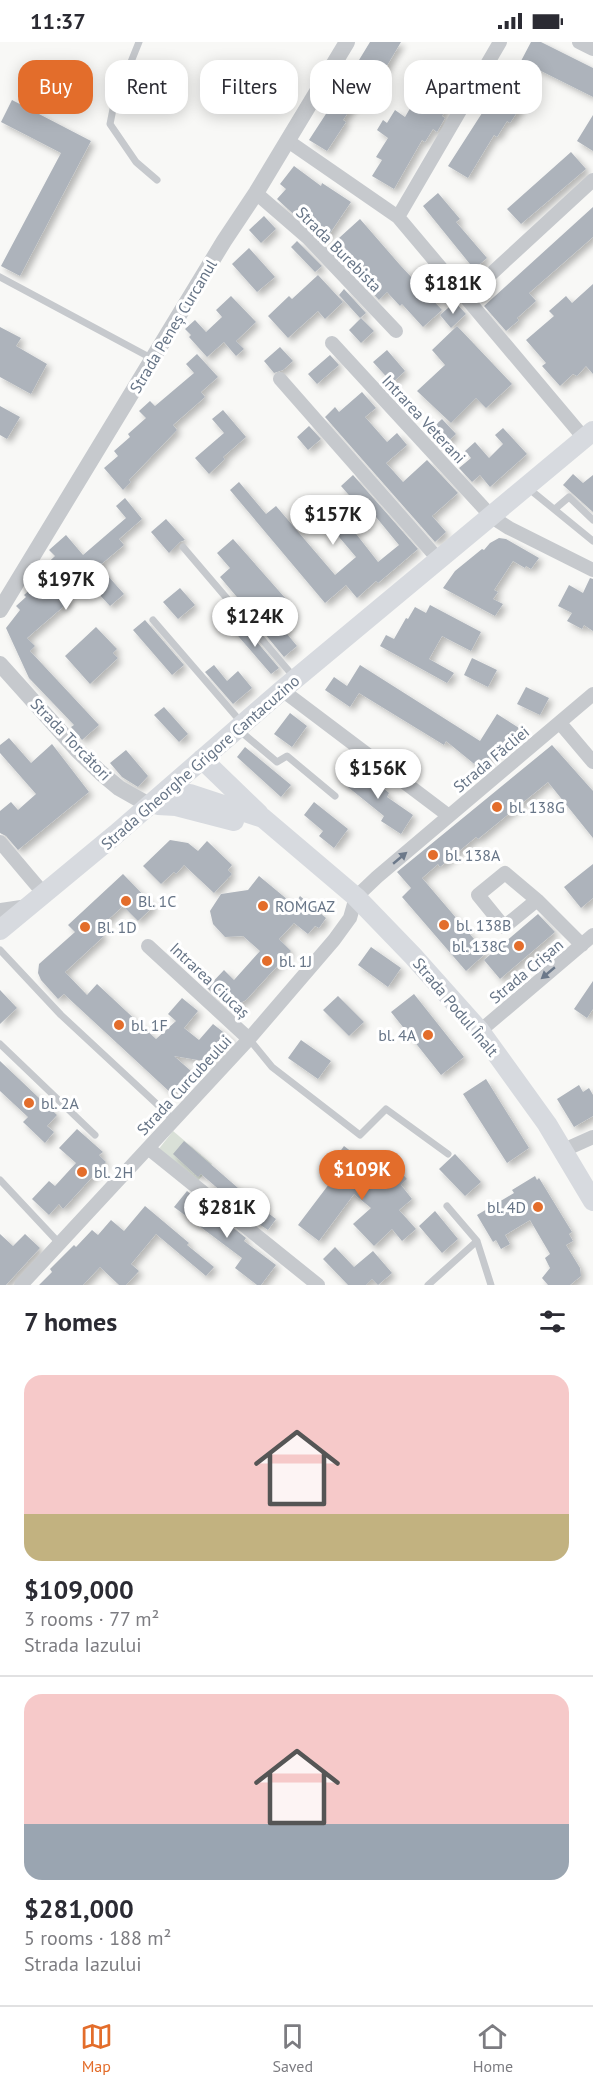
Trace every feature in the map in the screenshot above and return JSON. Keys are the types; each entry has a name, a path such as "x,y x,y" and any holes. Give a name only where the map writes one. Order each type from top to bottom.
{"main road":[{"name":"Strada Gheorghe Grigore Cantacuzino","path":"0,930 289,684 589,435"},
{"path":"202,759 263,818"},
{"name":"Strada Podul Înalt","path":"149,805 174,795 190,794 263,818 356,897 480,1031 530,1098 564,1150 593,1201"},
{"name":"Strada Podul Înalt","path":"149,805 176,806 246,824 289,840"}],"street":[{"name":"Strada Peneș Curcanul","path":"0,610 348,42"},
{"path":"398,217 500,42"},
{"path":"579,42 593,49"},
{"path":"288,141 398,217 589,435"},
{"path":"466,297 593,180"},
{"name":"Strada Burebista","path":"256,193 308,238 396,331"},
{"name":"Intrarea Veterani","path":"332,343 492,517 509,528 592,569"},
{"path":"280,379 439,560"},
{"name":"Strada Torcători","path":"0,664 77,750 101,773 119,788 149,805"},
{"path":"289,684 449,816"},
{"name":"Strada Făcliei","path":"356,897 593,694"},
{"path":"560,723 593,762"},
{"path":"0,842 36,900 0,910"},
{"name":"Strada Curcubeului","path":"21,1285 249,1039 344,928 350,918 356,897"},
{"path":"537,900 588,940"},
{"name":"Strada Crișan","path":"480,1031 588,940"},
{"name":"Intrarea Ciucaș","path":"148,946 249,1039"},
{"path":"564,1150 593,1137"},
{"path":"148,1148 318,1285"}],"lane":[{"path":"139,42 114,104 110,124 136,162 157,180"},
{"path":"0,277 154,359"},
{"path":"527,487 593,541"},
{"path":"555,509 569,497 593,520"},
{"path":"183,547 289,684"},
{"path":"153,621 240,727 277,762 287,756 334,796"},
{"path":"0,950 61,1015 174,1120"},
{"path":"249,1039 272,1067 360,1135 386,1109 448,1154"},
{"path":"0,1044 95,1135"},
{"path":"0,1180 60,1244"},
{"path":"447,1206 477,1241 491,1285"},
{"path":"428,1285 477,1241"}],"shaded area":[{"path":"173,1131 212,1164 197,1182 158,1150"}],"building":[{"path":"370,42 401,42 390,60 359,60"},
{"path":"531,42 541,42 593,68 593,97 542,72 542,60 522,60"},
{"path":"12,100 18,103 18,114 39,114 91,141 20,276 1,266 61,153 1,122"},
{"path":"395,110 405,117 407,114 443,114 442,116 445,118 437,132 433,129 425,142 422,140 394,189 372,176 382,160 376,157 388,138 377,130 383,120 387,123"},
{"path":"326,114 347,114 343,120 346,122 327,151 309,140"},
{"path":"481,114 516,114 510,123 507,121 497,137 494,135 468,178 448,166"},
{"path":"593,115 593,151 577,141"},
{"path":"571,152 586,169 521,224 507,209"},
{"path":"294,166 321,186 322,183 351,202 324,242 277,199 286,189 280,184"},
{"path":"438,193 460,219 456,222 487,258 474,269 423,206"},
{"path":"593,207 593,237 529,293 536,301 506,331 484,306"},
{"path":"264,216 276,229 261,243 249,230"},
{"path":"360,219 442,310 423,327 402,304 400,306 387,292 379,300 362,282 367,277 349,257 343,262 329,247"},
{"path":"297,241 322,266 315,272 291,247"},
{"path":"249,248 275,277 257,292 232,264"},
{"path":"318,275 343,302 325,319 318,311 288,338 268,316 289,296 292,299"},
{"path":"593,284 593,374 586,366 577,376 573,374 560,386 542,366 546,363 526,340 554,316 549,311 566,296 572,303"},
{"path":"344,289 366,313 360,318 339,295"},
{"path":"231,296 256,322 236,341 244,349 236,356 224,342 207,357 185,329 195,320 206,332 222,317 216,310"},
{"path":"455,302 466,314 451,328 440,315"},
{"path":"361,318 374,331 361,343 349,330"},
{"path":"457,326 512,384 486,408 476,398 451,423 417,391 445,365 432,350"},
{"path":"0,327 21,338 16,346 47,364 31,394 0,377"},
{"path":"280,347 293,361 283,370 274,373 264,361"},
{"path":"387,350 405,371 392,383 373,362"},
{"path":"197,354 218,377 201,392 205,397 173,425 177,430 129,480 131,482 123,490 104,468 118,456 114,451 130,437 128,434 146,418 139,411 150,401 155,406 194,373 186,364"},
{"path":"330,355 339,365 317,384 308,374"},
{"path":"362,392 376,408 365,417 387,442 397,433 407,445 386,463 403,482 427,460 458,493 432,516 446,532 435,542 325,417 335,407 339,412"},
{"path":"0,406 20,417 7,439 0,435"},
{"path":"223,410 246,437 223,457 225,459 209,474 195,458 224,433 212,419"},
{"path":"442,419 456,434 441,448 427,433"},
{"path":"309,426 321,439 308,450 297,437"},
{"path":"503,428 527,454 490,487 480,475 472,482 459,468 471,458 465,451 475,442 489,458 503,444 495,435"},
{"path":"573,474 583,483 593,475 593,512 563,485"},
{"path":"353,475 418,549 357,598 346,585 325,603 230,490 239,482 266,514 276,506 335,575 356,557 334,531 346,521 378,562 399,545 367,506 362,510 341,486"},
{"path":"125,498 142,519 119,539 124,545 99,566 124,594 110,606 97,592 101,588 78,562 55,584 71,600 27,638 35,646 30,651 99,725 82,740 71,727 74,725 29,678 6,628 20,610 16,606 26,597 24,595 42,579 37,573 55,556 49,550 66,535 83,555 126,518 116,506"},
{"path":"166,519 185,540 169,553 151,532"},
{"path":"499,538 506,539 539,558 531,569 513,561 494,590 498,592 493,599 503,604 495,616 443,588 455,571"},
{"path":"233,539 286,599 276,608 270,602 253,616 220,577 230,568 217,553"},
{"path":"590,578 593,579 593,631 584,625 582,629 567,621 572,613 558,606 569,585 583,593"},
{"path":"180,588 195,605 178,619 163,602"},
{"path":"430,605 481,632 471,651 442,636 429,659 454,673 447,683 380,646 386,635 394,639 415,607 426,613"},
{"path":"145,620 184,665 172,675 133,630"},
{"path":"240,622 279,668 271,674 232,629"},
{"path":"278,623 297,646 284,657 265,634"},
{"path":"96,627 117,649 113,653 118,658 90,684 65,656"},
{"path":"472,658 497,670 488,687 464,675"},
{"path":"214,665 227,681 238,671 252,688 233,704 205,672"},
{"path":"360,665 480,741 497,714 519,728 505,745 478,767 446,741 444,745 359,693 350,707 325,690 334,677 347,686"},
{"path":"526,687 549,698 540,715 517,704"},
{"path":"164,707 188,734 179,742 154,715"},
{"path":"290,713 307,726 292,747 274,734"},
{"path":"9,738 31,763 52,744 89,792 18,850 6,836 0,833 0,811 11,802 18,810 36,794 0,753 0,745"},
{"path":"552,745 593,791 593,838 548,782 478,839 476,837 440,867 438,864 422,878 486,953 466,971 402,897 411,888 397,872"},
{"path":"245,747 291,785 281,797 237,757"},
{"path":"126,750 148,776 138,787 122,777 110,763"},
{"path":"357,766 389,793 387,797 413,815 401,834 381,821 384,816 343,783"},
{"path":"314,802 348,829 334,848 319,836 323,831 304,815"},
{"path":"170,840 188,843 198,851 207,841 232,865 228,870 232,874 214,893 184,865 176,874 174,872 161,884 143,866"},
{"path":"593,864 593,898 581,908 564,887"},
{"path":"123,874 154,906 138,921 123,906 98,929 104,936 65,972 87,995 97,984 156,1039 176,1021 168,1014 182,998 198,1011 184,1028 199,1040 213,1024 232,1039 210,1062 174,1056 192,1072 172,1094 64,994 58,999 41,980 38,973 39,964 75,932 68,925"},
{"path":"259,876 294,905 300,896 326,918 319,928 315,926 308,934 294,923 279,939 291,951 246,1000 235,1006 226,1006 207,988 224,970 234,980 260,951 243,936 225,937 213,924 210,911 221,894 248,890"},
{"name":"bl. 138C","path":"538,914 555,932 500,979 484,960"},
{"path":"371,947 401,968 388,987 358,965"},
{"path":"593,981 593,1009 587,1018 574,1009"},
{"path":"0,990 17,1008 0,1024"},
{"name":"bl. 4A","path":"414,994 464,1057 441,1075 391,1012"},
{"path":"338,996 364,1022 349,1036 323,1010"},
{"path":"301,1040 331,1061 318,1079 288,1058"},
{"name":"bl. 2A","path":"0,1061 57,1115 47,1126 54,1132 45,1143 23,1122 28,1117 0,1091"},
{"path":"486,1079 529,1148 507,1163 463,1094"},
{"path":"579,1085 583,1092 589,1088 593,1095 593,1116 574,1127 557,1099"},
{"name":"bl. 2H","path":"77,1129 103,1152 99,1155 106,1162 63,1209 59,1204 49,1215 32,1199 49,1181 55,1186 76,1163 59,1148"},
{"path":"184,1141 238,1188 229,1198 201,1174 198,1177 173,1154"},
{"path":"344,1146 385,1177 396,1167 407,1179 401,1185 412,1199 399,1210 416,1229 402,1241 392,1229 374,1246 353,1224 371,1208 354,1194 319,1241 298,1225 345,1163 336,1157"},
{"path":"455,1154 481,1182 465,1196 439,1169"},
{"path":"535,1176 537,1180 539,1178 572,1232 569,1234 573,1241 566,1245 580,1268 581,1276 570,1285 548,1285 542,1278 550,1268 545,1258 550,1254 530,1220 505,1235 510,1244 501,1249 496,1240 493,1242 477,1215 514,1193 512,1190"},
{"path":"187,1191 246,1238 244,1241 276,1265 261,1285 257,1285 235,1268 242,1258 174,1207"},
{"path":"253,1202 276,1219 268,1230 244,1214"},
{"path":"145,1206 214,1267 206,1276 156,1234 131,1264 139,1271 126,1285 119,1285 100,1267 83,1285 39,1285 52,1272 50,1269 92,1230 98,1235 111,1220 124,1231"},
{"path":"435,1211 458,1239 442,1253 419,1226"},
{"path":"0,1234 13,1246 25,1234 40,1248 6,1285 0,1285"},
{"path":"335,1247 354,1267 373,1251 392,1273 378,1285 372,1279 366,1285 348,1285 323,1259"}],"place":[{"name":"bl. 138G","path":"497,807"},
{"name":"bl. 138A","path":"433,855"},
{"name":"Bl. 1C","path":"126,901"},
{"name":"ROMGAZ","path":"263,906"},
{"name":"bl. 138B","path":"444,925"},
{"name":"Bl. 1D","path":"85,927"},
{"name":"bl. 138C","path":"519,946"},
{"name":"bl. 1J","path":"267,961"},
{"name":"bl. 1F","path":"119,1025"},
{"name":"bl. 4A","path":"428,1035"},
{"name":"bl. 2A","path":"29,1103"},
{"name":"bl. 2H","path":"82,1172"},
{"name":"bl. 4D","path":"538,1207"}]}
